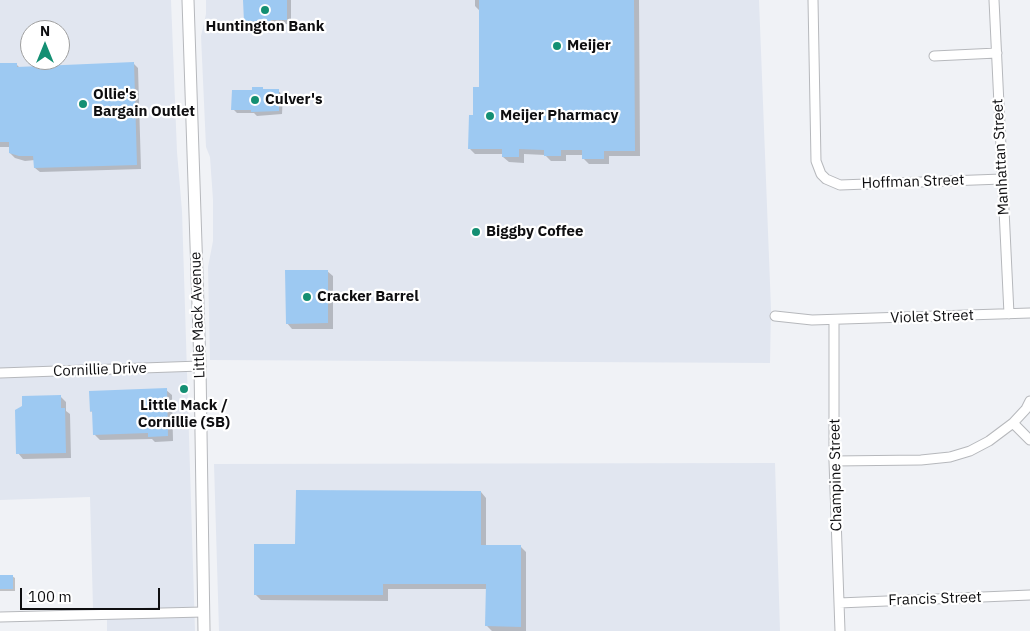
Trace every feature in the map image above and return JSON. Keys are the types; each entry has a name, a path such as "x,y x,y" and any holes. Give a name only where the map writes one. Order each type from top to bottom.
{"main road":[{"name":"Little Mack Avenue","path":"188,0 200,366 204,631"}],"street":[{"name":"Hoffman Street","path":"813,0 816,161 821,174 826,179 840,185 1002,179"},
{"name":"Manhattan Street","path":"994,0 1009,314"},
{"path":"934,56 997,53"},
{"name":"Violet Street","path":"775,316 834,320 1030,314"},
{"name":"Champine Street","path":"834,320 834,461 840,631"},
{"name":"Cornillie Drive","path":"0,373 200,366"},
{"path":"834,461 921,460 950,457 989,441 1028,408"},
{"path":"1012,423 1030,440"},
{"name":"Francis Street","path":"839,603 1030,595"},
{"path":"0,617 203,612"}],"shaded area":[{"path":"0,0 171,0 177,152 182,211 195,631 107,631 107,608 93,608 90,497 0,500"},
{"path":"206,0 759,0 771,309 770,363 210,360 208,267 213,241 213,200 210,157 206,147 201,36 206,14"},
{"path":"775,463 780,631 219,631 214,464"}],"building":[{"name":"Huntington Bank","path":"243,0 287,0 287,20 271,20 271,24 261,24 261,21 244,22"},
{"name":"Meijer","path":"479,0 634,0 635,151 604,151 604,159 582,159 582,150 561,150 561,156 544,156 544,150 519,149 519,157 502,157 502,149 468,149 469,115 473,115 473,87 479,87"},
{"name":"Ollie's Bargain Outlet","path":"134,62 137,165 34,168 33,156 19,156 9,153 9,142 0,142 0,63 17,63 17,67 20,67 20,70 70,70 70,65"},
{"name":"Culver's","path":"252,87 279,89 279,111 251,112 251,110 231,110 232,90 252,90"},
{"name":"Cracker Barrel","path":"285,270 328,270 328,323 286,324"},
{"path":"167,388 168,436 148,437 148,433 93,435 89,391"},
{"path":"61,395 61,408 65,408 66,453 16,454 15,410 22,406 22,396"},
{"path":"296,490 481,491 481,545 521,545 521,627 485,626 486,584 383,584 383,595 254,595 254,544 295,544"},
{"path":"0,575 13,575 13,589 0,589"}],"place":[{"name":"Huntington Bank","path":"265,10"},
{"name":"Meijer","path":"557,46"},
{"name":"Culver's","path":"255,100"},
{"name":"Ollie's Bargain Outlet","path":"83,104"},
{"name":"Meijer Pharmacy","path":"490,116"},
{"name":"Biggby Coffee","path":"476,232"},
{"name":"Cracker Barrel","path":"307,297"},
{"name":"Little Mack / Cornillie (SB)","path":"184,389"}]}
